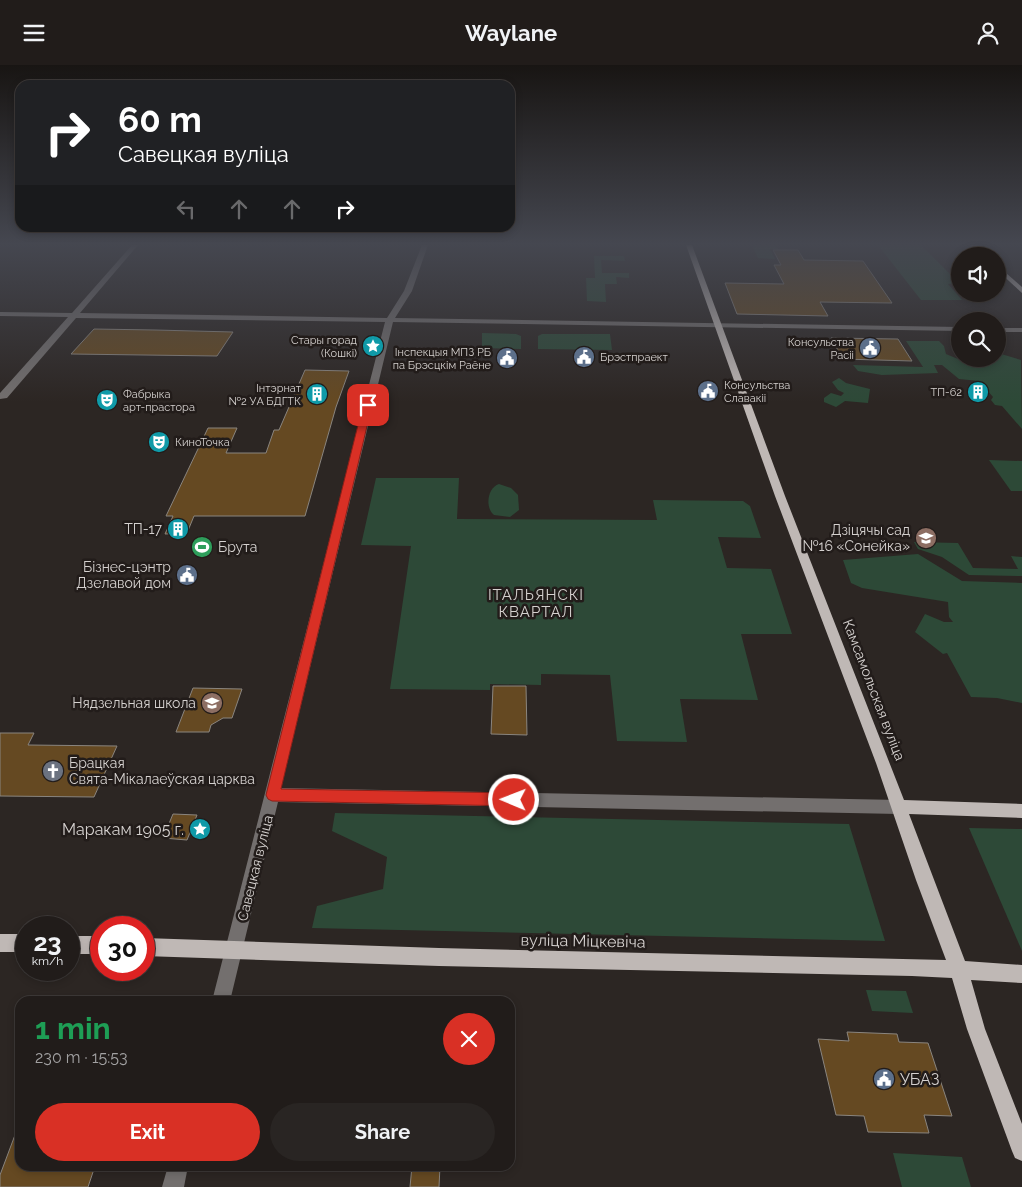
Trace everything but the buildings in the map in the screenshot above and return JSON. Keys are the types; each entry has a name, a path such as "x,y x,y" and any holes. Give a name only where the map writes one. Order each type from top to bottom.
{"main road":[{"name":"Камсамольская вуліца","path":"708,297 780,497 899,807 924,880 959,970 976,1029 1022,1151"},
{"path":"899,807 1022,811"},
{"path":"0,943 15,943"},
{"name":"вуліца Міцкевіча","path":"155,947 439,957 912,967 1022,974"}],"street":[{"path":"1,397 89,297"},
{"name":"Савецкая вуліца","path":"222,996 389,321 404,297"},
{"path":"0,314 951,329"},
{"path":"1006,330 1022,330"},
{"path":"272,795 899,807"},
{"path":"173,1187 177,1171"}],"green space":[{"path":"587,297 606,297 606,302 587,301"},
{"path":"919,297 951,297 951,300 921,300"},
{"path":"482,333 516,334 521,336 521,349 482,348"},
{"path":"542,334 610,334 612,350 538,349 538,336"},
{"path":"906,341 939,341 944,346 946,354 951,356 951,367 1006,367 1006,355 1021,360 1022,429 1002,406 995,405 991,400 993,397 979,381 959,379 942,365 934,365 938,373 882,375 858,371 853,365 923,367"},
{"path":"839,378 846,383 870,389 868,403 845,401 836,407 824,402 824,398 831,393 841,396 844,393 838,390 832,382"},
{"path":"989,460 1022,461 1022,491 1011,491"},
{"path":"376,478 459,478 457,519 657,520 653,500 743,501 750,506 761,538 718,537 727,568 771,569 792,634 741,634 758,700 680,699 687,742 617,741 610,675 541,674 541,685 490,684 490,690 390,689 411,546 361,545"},
{"path":"499,484 511,488 518,495 519,510 510,517 494,515 489,508 490,494 495,486"},
{"path":"914,542 958,543 973,568 1018,569 1011,556 1022,557 1022,576 969,575 942,557 918,549"},
{"path":"918,554 962,581 1022,583 1022,703 997,698 971,697 947,653 943,654 915,632 925,614 944,622 953,622 949,617 948,602 862,588 851,583 843,560"},
{"path":"335,813 849,824 885,941 312,928 317,906 383,889 387,857 332,831"},
{"path":"969,828 1022,829 1022,951"},
{"path":"866,990 906,991 913,1013 872,1011"},
{"path":"893,1153 962,1157 971,1187 902,1187"}],"place":[{"name":"Стары горад (Кошкі)","path":"373,346"},
{"name":"Консульства Расіі","path":"870,348"},
{"name":"Брэстпраект","path":"584,357"},
{"name":"Інспекцыя МПЗ РБ па Брэсцкім Раёне","path":"507,358"},
{"name":"Консульства Славакіі","path":"708,391"},
{"name":"ТП-62","path":"978,392"},
{"name":"Інтэрнат №2 УА БДГТК","path":"317,394"},
{"name":"Фабрыка арт-прастора","path":"107,400"},
{"name":"КиноТочка","path":"159,442"},
{"name":"ТП-17","path":"178,529"},
{"name":"Дзіцячы сад №16 «Сонейка»","path":"926,538"},
{"name":"Брута","path":"202,547"},
{"name":"Бізнес-цэнтр Дзелавой дом","path":"187,575"},
{"name":"Нядзельная школа","path":"212,703"},
{"name":"Брацкая Свята-Мікалаеўская царква","path":"53,771"},
{"name":"Маракам 1905 г.","path":"200,829"},
{"name":"УБАЗ","path":"884,1079"}],"district":[{"name":"ІТАЛЬЯНСКІ КВАРТАЛ","path":"536,604"}],"route":[{"path":"368,405 272,795 514,800"}]}
